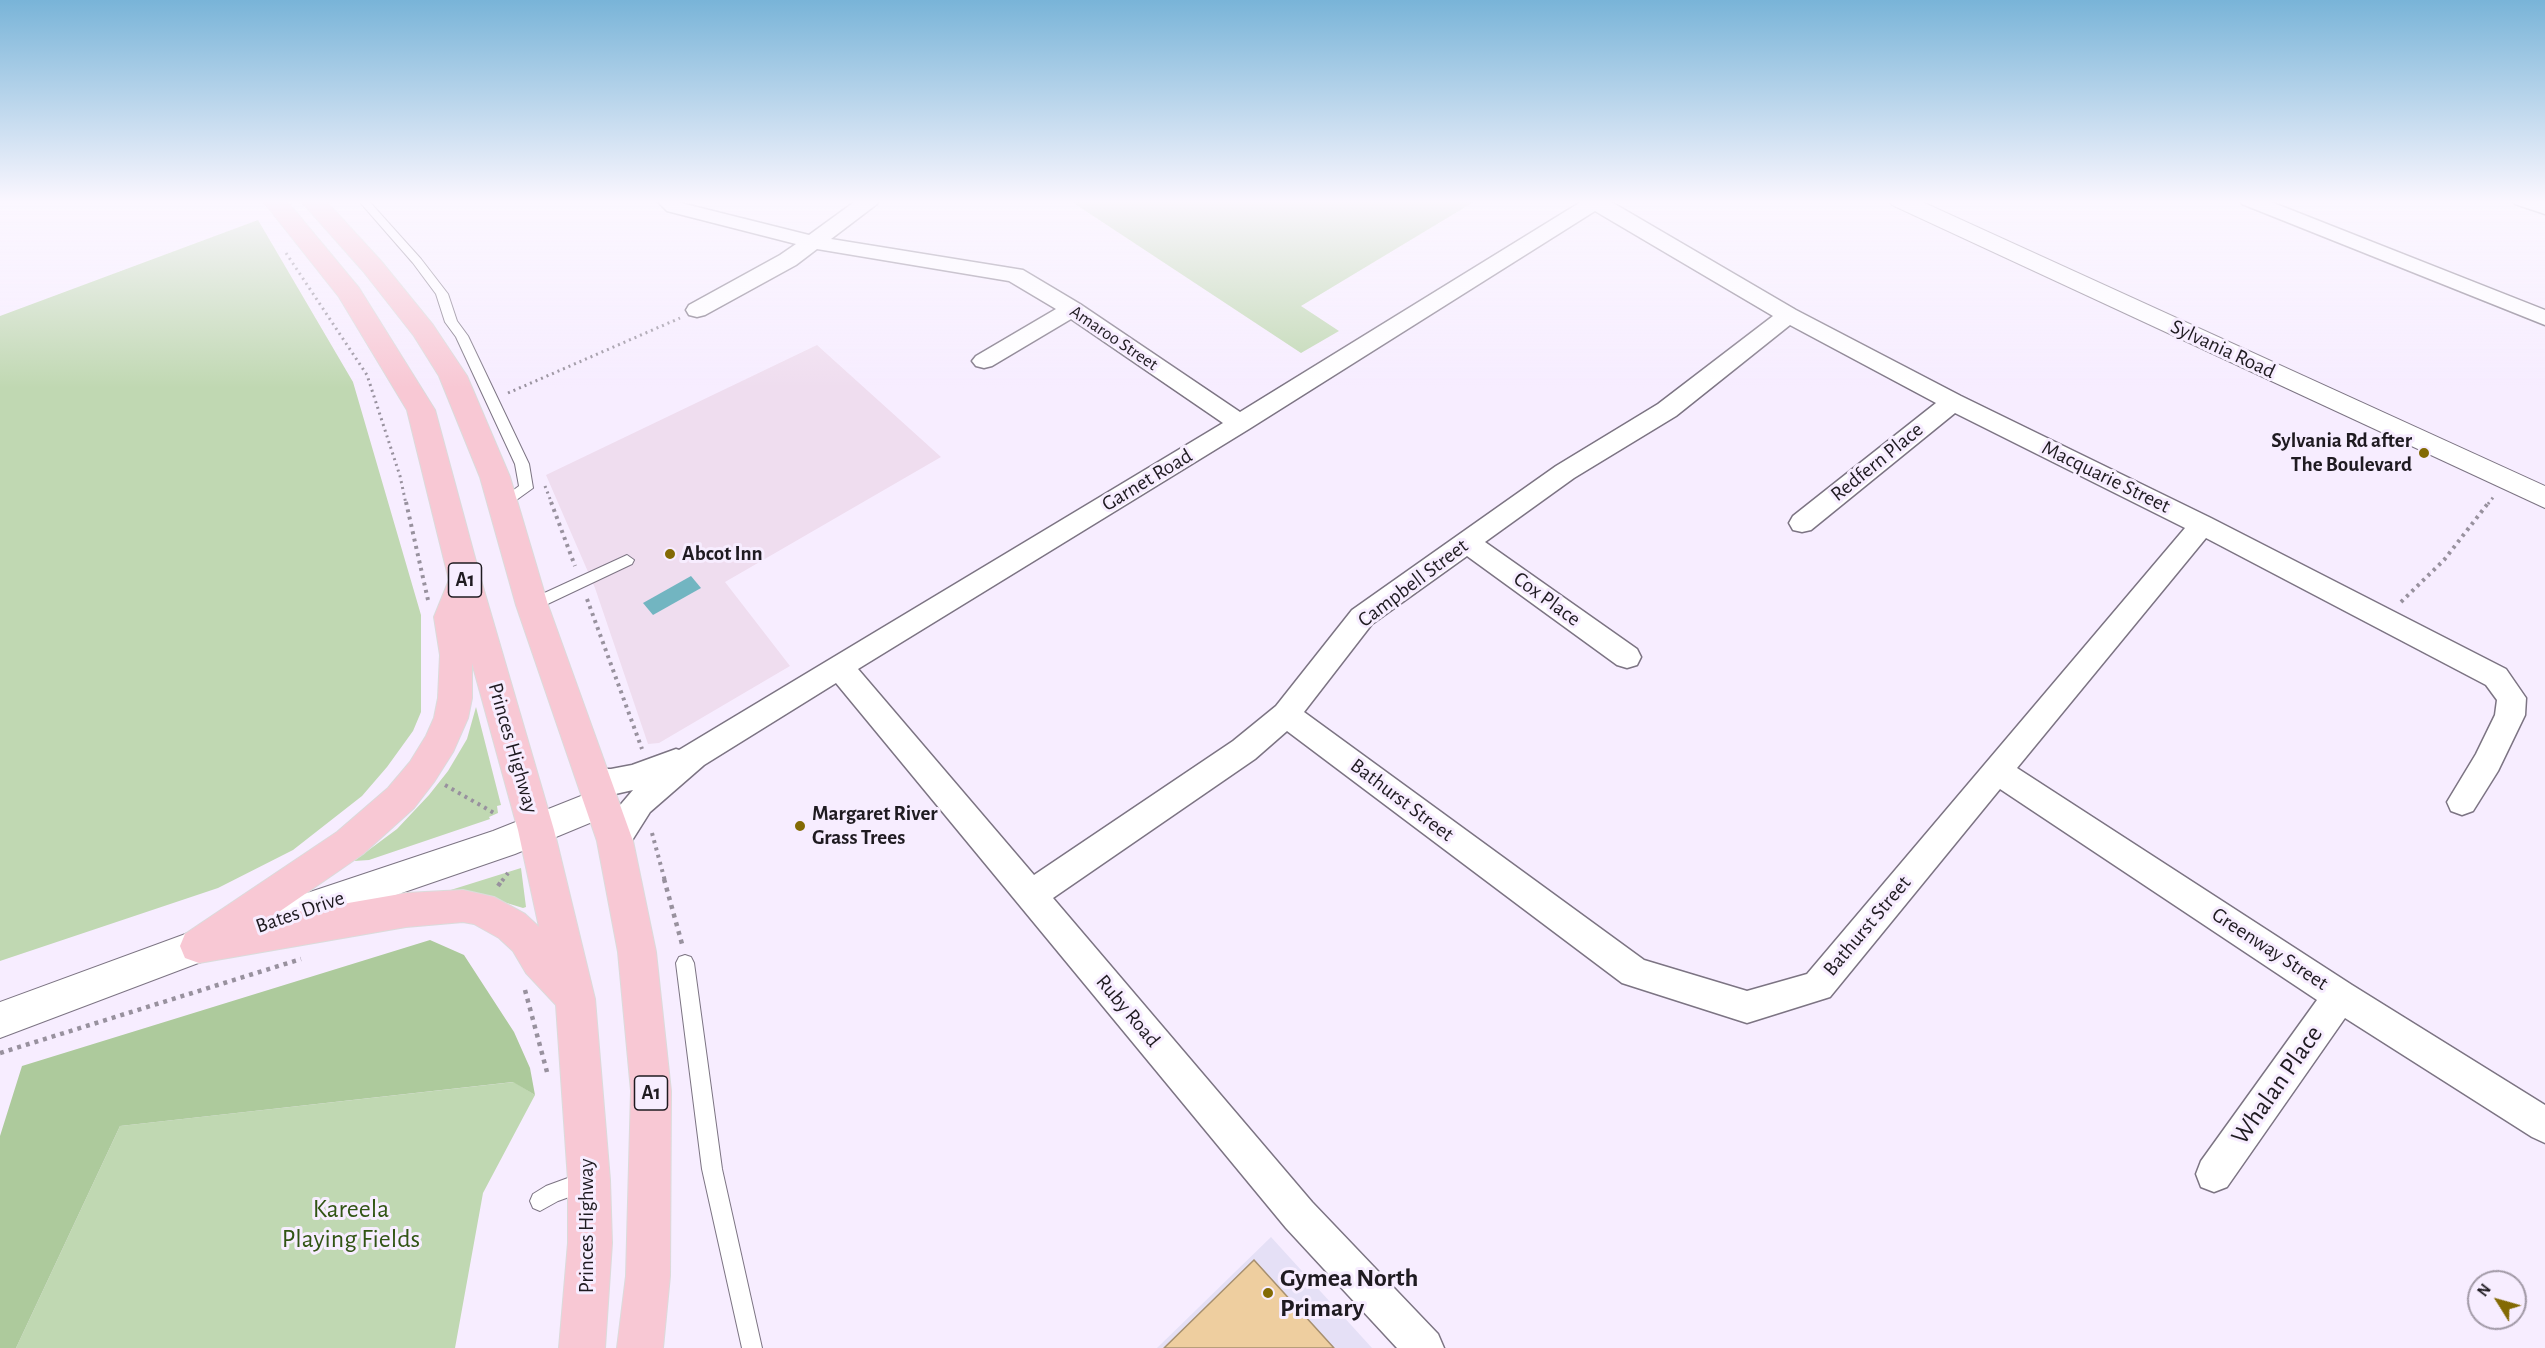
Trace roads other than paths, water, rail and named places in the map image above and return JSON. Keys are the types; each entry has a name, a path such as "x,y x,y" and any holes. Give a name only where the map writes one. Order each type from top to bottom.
{"highway":[{"name":"Princes Highway","path":"325,263 350,294 421,410 465,580 536,830 575,999 584,1083 590,1243 582,1348"},
{"name":"A1","path":"369,263 438,326 453,376 481,440 503,503 532,605 597,792 633,833 637,952 651,1091 648,1276 640,1348"},
{"path":"199,946 350,843 401,798 422,772 441,742 451,718 455,698 456,655 450,617 465,580"},
{"path":"199,946 406,910 464,906 481,909 512,926 526,939 540,961 575,999"}],"street":[{"path":"697,310 783,263"},
{"name":"Amaroo Street","path":"941,263 1015,275 1072,309 1240,423"},
{"name":"Garnet Road","path":"633,833 627,819 639,803 693,756 1240,423 1497,263"},
{"name":"Macquarie Street","path":"1700,263 1788,315 1953,402 2202,525 2496,677 2512,698 2510,715 2487,762 2463,802"},
{"name":"Sylvania Road","path":"2036,263 2545,498"},
{"path":"2407,263 2545,318"},
{"path":"984,361 1072,309"},
{"name":"Campbell Street","path":"1032,895 1244,750 1286,714 1362,617 1565,472 1667,410 1788,315"},
{"name":"Redfern Place","path":"1802,523 1953,402"},
{"name":"Bathurst Street","path":"1286,714 1634,972 1747,1007 1818,986 2202,525"},
{"name":"Cox Place","path":"1467,542 1627,657"},
{"name":"Ruby Road","path":"840,666 1299,1215 1424,1348"},
{"name":"Garnet Road","path":"597,792 611,782 634,777 693,756"},
{"name":"Greenway Street","path":"1996,771 2340,996 2545,1125"},
{"name":"Bates Drive","path":"0,1020 199,946 536,830 597,792"},
{"name":"Whalan Place","path":"2214,1174 2340,996"}],"lane":[{"path":"418,263 442,294 438,326 462,336 522,464 526,488 503,503"},
{"path":"532,605 627,560"},
{"path":"685,963 712,1169 752,1348"},
{"path":"540,1201 553,1193 589,1180"}],"water":[{"path":"691,576 701,588 653,615 643,603"}],"place":[{"name":"Sylvania Rd after The Boulevard","path":"2424,453"},
{"name":"Abcot Inn","path":"670,554"},
{"name":"Margaret River Grass Trees","path":"800,826"},
{"name":"Gymea North Primary","path":"1268,1293"}],"park label":[{"name":"Kareela Playing Fields","path":"351,1224"}]}
